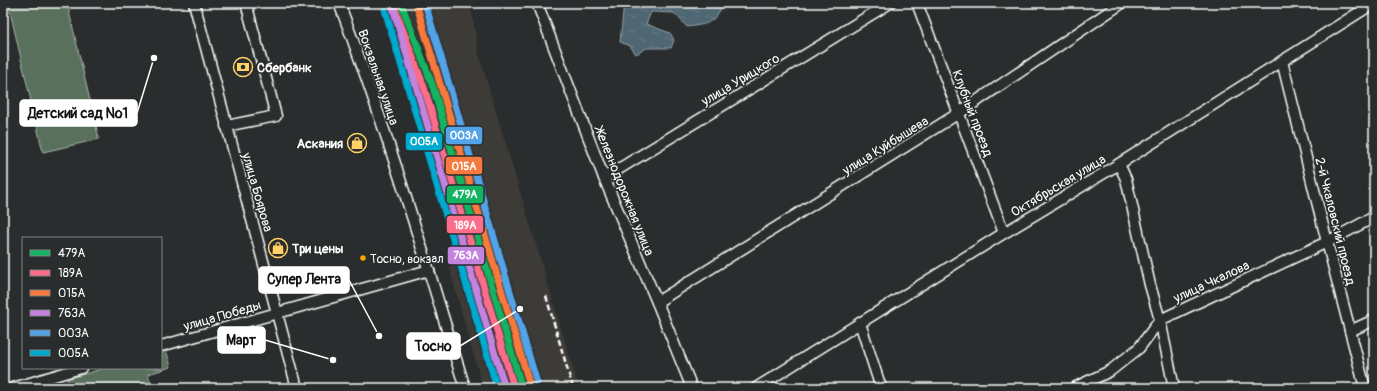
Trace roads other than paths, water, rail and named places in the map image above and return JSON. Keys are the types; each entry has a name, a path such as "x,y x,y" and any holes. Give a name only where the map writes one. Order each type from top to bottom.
{"street":[{"name":"улица Боярова","path":"194,3 297,388"},
{"path":"226,126 276,116 246,3"},
{"name":"Вокзальная улица","path":"339,3 371,92 429,270 465,388"},
{"name":"Железнодорожная улица","path":"537,3 604,178 692,388"},
{"name":"улица Урицкого","path":"604,178 890,3"},
{"name":"Клубный проезд","path":"916,3 1004,232"},
{"name":"улица Куйбышева","path":"657,302 959,114 1122,3"},
{"name":"Октябрьская улица","path":"756,388 1004,232 1119,164 1374,4"},
{"name":"2-й Чкаловский проезд","path":"1282,61 1365,388"},
{"path":"1119,164 1126,179 1150,285 1160,320 1174,388"},
{"name":"улица Чкалова","path":"1074,388 1110,371 1139,348 1160,320 1327,242 1374,217"},
{"name":"улица Победы","path":"162,346 429,270"},
{"path":"1350,331 1374,320"},
{"path":"860,323 881,388"},
{"path":"12,388 78,369"}],"water":[{"path":"624,3 724,3 717,15 710,22 687,27 674,13 651,12 646,24 670,33 674,40 671,48 647,48 636,54 630,46 620,42"}],"railway":[{"path":"546,296 573,388"}],"place":[{"name":"Детский сад №1","path":"154,58"},
{"name":"Сбербанк","path":"243,67"},
{"name":"Аскания","path":"357,143"},
{"name":"Три цены","path":"278,248"},
{"name":"Тосно, вокзал","path":"363,258"},
{"name":"Тосно","path":"520,309"},
{"name":"Супер Лента","path":"379,336"},
{"name":"Март","path":"333,360"}]}
